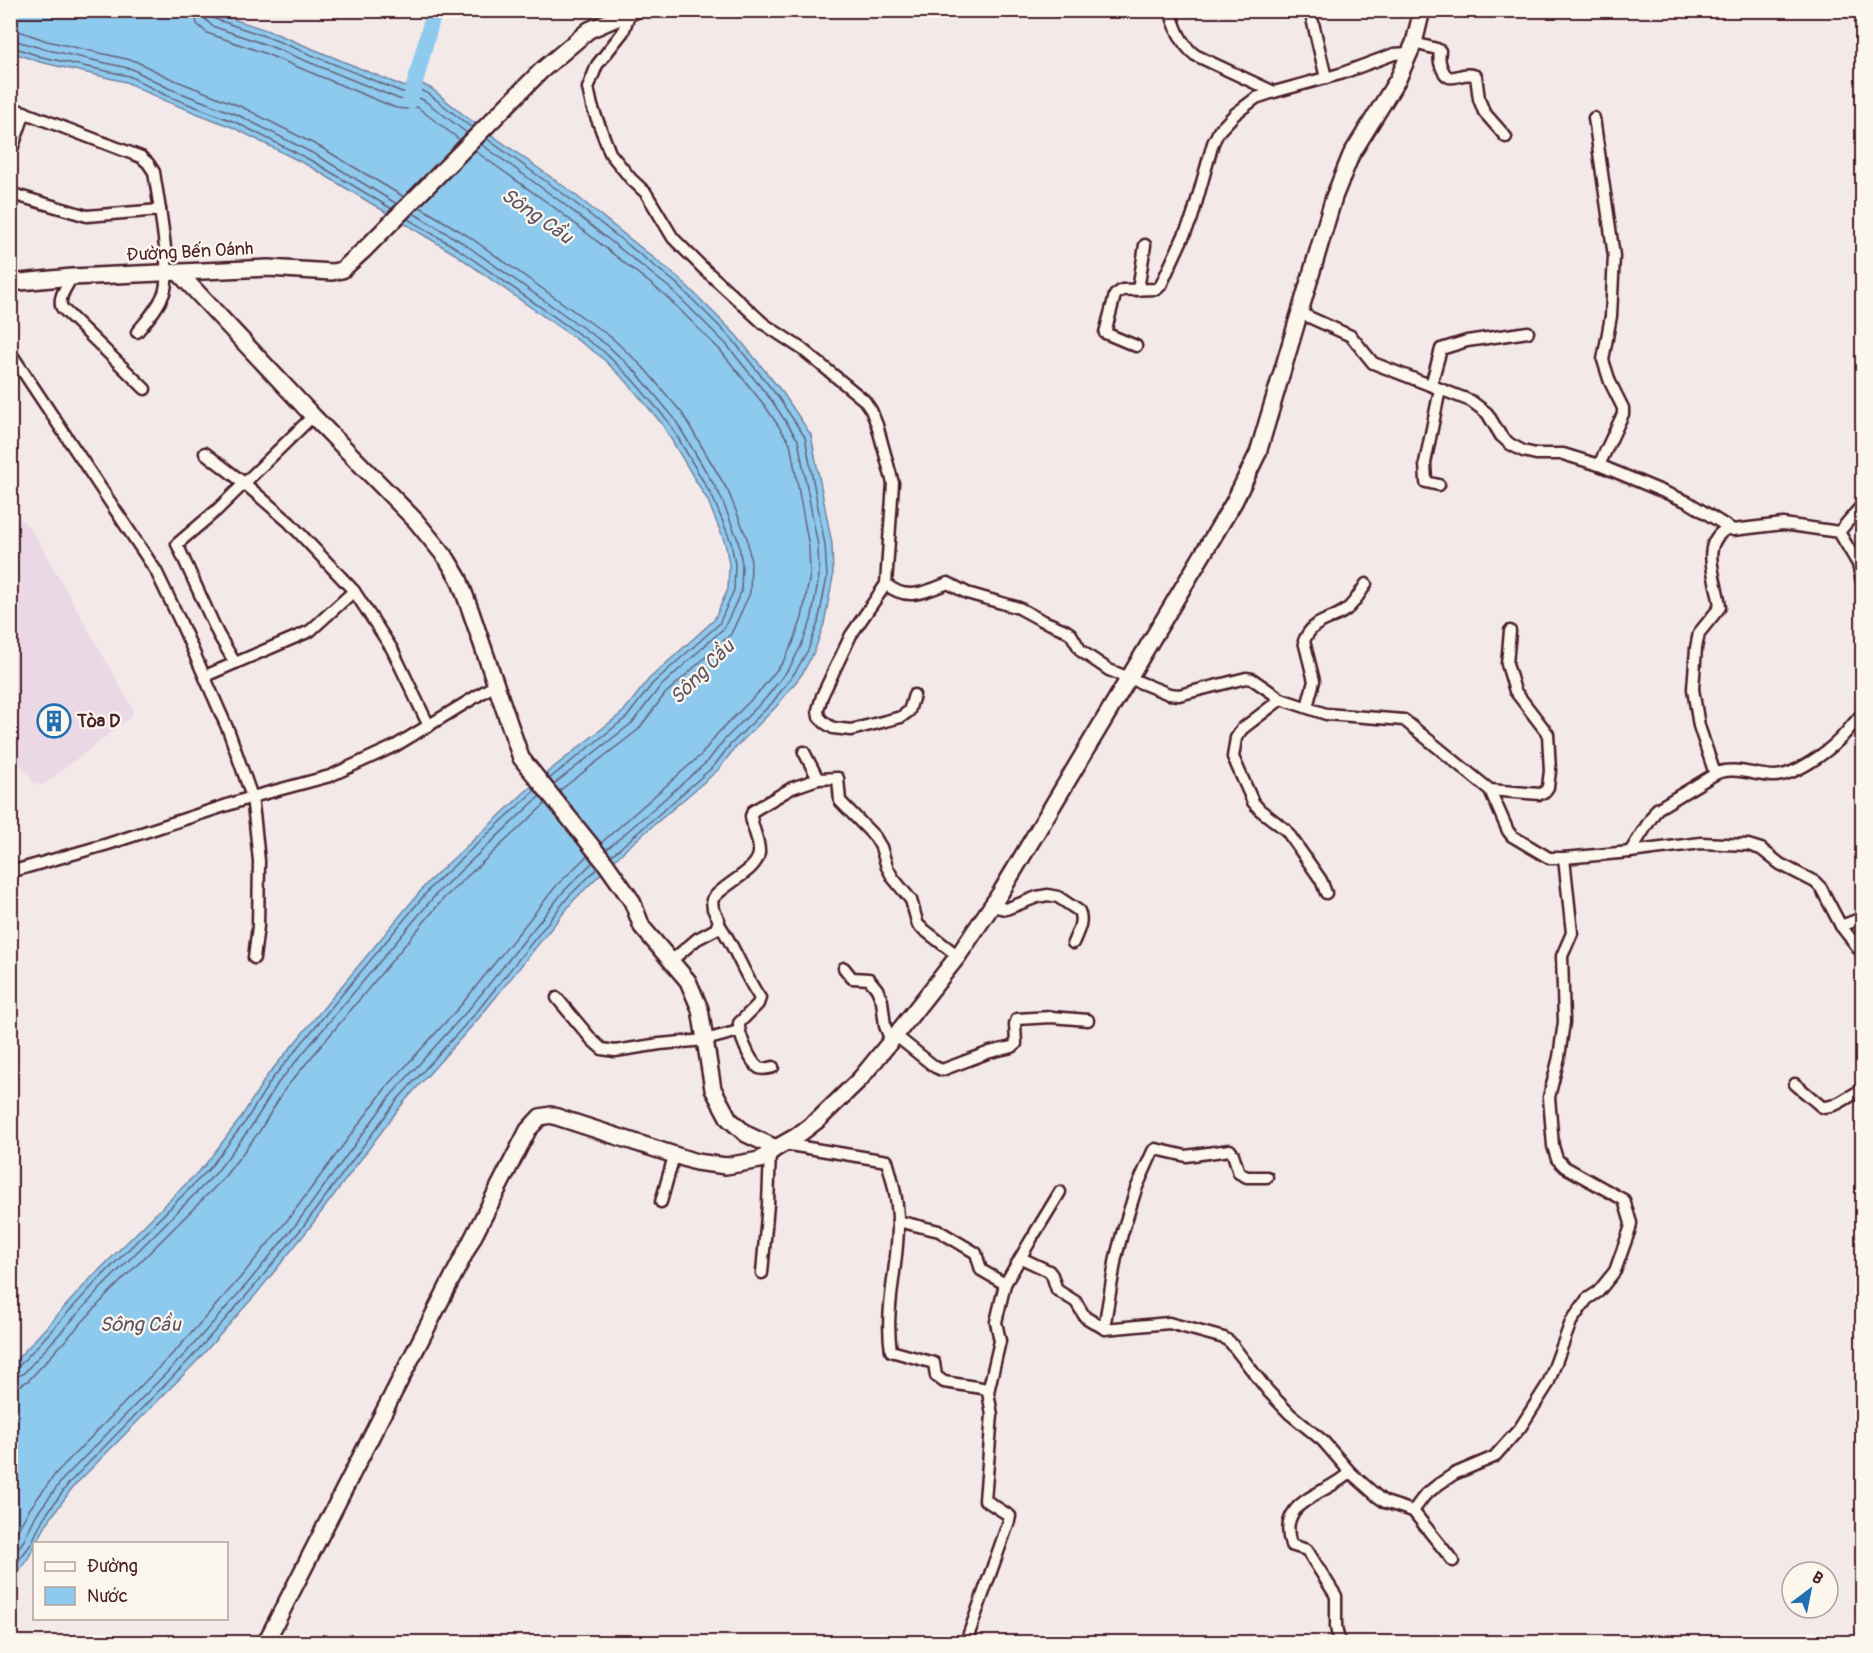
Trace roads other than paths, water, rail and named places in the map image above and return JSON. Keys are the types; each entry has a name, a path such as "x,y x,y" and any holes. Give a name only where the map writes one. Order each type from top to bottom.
{"street":[{"path":"1170,10 1173,22 1188,49 1195,55 1274,92"},
{"path":"1310,10 1326,78"},
{"path":"266,1642 528,1130 540,1117 551,1115 620,1136 674,1156 708,1164 726,1166 760,1160 819,1119 860,1080 958,956 992,906 1130,679 1225,519 1253,463 1267,424 1327,220 1351,155 1398,79 1411,48 1422,10"},
{"path":"632,11 623,32 597,65 588,88 592,106 610,153 646,194 673,238 695,260 764,324 802,349 864,400 871,410 883,443 893,483 886,584 851,635 822,696 819,717 833,728 851,730 901,717 909,711 914,695"},
{"name":"Đường Bến Oánh","path":"10,283 72,277 268,268 332,272 342,270 507,108 541,71 589,30 632,11"},
{"path":"1136,346 1104,330 1115,294 1122,290 1157,290 1161,285 1192,218 1213,143 1219,131 1235,114 1256,98 1326,78 1411,48 1437,49 1440,51 1438,59 1444,74 1454,78 1468,73 1476,76 1479,99 1484,112 1506,137"},
{"path":"10,107 141,157 154,172 172,272 148,320 137,332"},
{"path":"10,155 25,112"},
{"path":"1594,118 1614,256 1611,316 1603,360 1610,382 1623,408 1623,414 1599,465"},
{"path":"10,192 87,216 160,210"},
{"path":"1138,290 1145,245"},
{"path":"172,272 416,521 447,559 459,579 521,758 606,864 632,901 642,927 688,981 700,1009 713,1089 729,1119 746,1134 777,1148 887,1161 895,1188 898,1221 890,1311 891,1351 934,1363 936,1376 944,1382 988,1389"},
{"path":"72,277 61,299 62,308 145,389"},
{"path":"1300,312 1351,336 1373,363 1481,407 1501,436 1523,451 1536,454 1568,455 1599,465 1688,502 1733,531 1790,525 1839,532"},
{"path":"1439,485 1426,482 1425,463 1441,349 1467,341 1528,332"},
{"path":"10,352 145,553 180,621 229,732 252,798 259,861 258,926 254,958"},
{"path":"235,663 218,634 177,544 217,510 312,416"},
{"path":"205,453 289,522 354,591 392,649 429,726"},
{"path":"1839,532 1863,505"},
{"path":"1715,774 1694,704 1694,669 1699,633 1720,607 1711,567 1711,550 1719,533 1728,528"},
{"path":"1839,532 1858,564 1863,582"},
{"path":"886,584 894,591 905,594 923,593 948,584 967,593 1019,608 1071,634 1086,656 1109,670 1168,694 1179,695 1246,678 1252,679 1281,699 1326,714 1343,717 1401,718 1490,790 1512,836 1549,858 1630,852 1701,843 1749,845 1761,849 1780,864 1815,882 1821,888 1841,926 1863,953"},
{"path":"1306,707 1314,681 1304,640 1315,625 1349,608 1366,584"},
{"path":"205,676 310,631 354,591"},
{"path":"1490,790 1540,794 1544,793 1548,787 1550,756 1548,734 1523,704 1512,683 1507,664 1510,631"},
{"path":"10,872 330,776 395,746 495,685"},
{"path":"1281,699 1242,729 1236,738 1233,757 1253,802 1286,830 1321,880 1326,893"},
{"path":"1630,852 1657,809 1715,774 1725,770 1756,775 1783,774 1811,762 1838,741 1863,714"},
{"path":"804,752 818,779"},
{"path":"670,961 697,939 716,929 719,916 713,909 712,900 723,886 739,878 758,857 751,816 753,811 792,788 818,779 838,778 840,801 875,837 893,878 911,900 918,925 958,956"},
{"path":"1413,1510 1425,1495 1447,1479 1494,1457 1520,1428 1548,1384 1571,1322 1587,1299 1598,1292 1615,1271 1630,1229 1631,1223 1624,1200 1565,1167 1557,1159 1553,1146 1549,1094 1559,1057 1564,1022 1563,956 1572,933 1564,858"},
{"path":"992,906 1006,909 1043,895 1058,897 1081,914 1081,921 1073,943"},
{"path":"1841,926 1863,918"},
{"path":"719,924 728,936 745,975 760,998 758,1004 739,1023 739,1031 747,1051 759,1067 764,1069 773,1067"},
{"path":"844,968 852,978 865,977 872,981 880,994 885,1026 893,1038 942,1070 990,1052 1012,1047 1016,1044 1017,1019 1051,1017 1088,1020"},
{"path":"557,998 602,1049 615,1051 660,1044 705,1041 739,1031"},
{"path":"1795,1084 1816,1103 1827,1108 1863,1090"},
{"path":"762,1273 768,1204 777,1148"},
{"path":"1104,1328 1122,1234 1136,1189 1153,1151 1156,1149 1185,1156 1230,1150 1239,1173 1247,1177 1267,1177"},
{"path":"661,1202 674,1156"},
{"path":"966,1642 1010,1521 1010,1516 985,1500 992,1415 988,1389 1000,1341 996,1322 1005,1284 1060,1192"},
{"path":"898,1221 939,1231 976,1253 981,1270 1005,1284"},
{"path":"1021,1258 1049,1271 1057,1290 1076,1302 1085,1317 1104,1328 1168,1323 1224,1338 1230,1342 1275,1399 1290,1414 1323,1441 1350,1472 1385,1502 1413,1510 1453,1561"},
{"path":"1339,1642 1336,1627 1336,1596 1310,1552 1291,1545 1289,1524 1292,1512 1299,1505 1342,1480 1350,1472"}],"water":[{"name":"Sông Cầu","path":"11,11 209,11 272,32 405,87 412,79 432,89 465,116 569,190 680,279 736,335 783,393 811,435 832,544 833,577 824,624 814,652 802,674 776,707 734,749 718,770 627,848 574,900 479,1018 403,1103 307,1231 257,1293 196,1362 73,1487 37,1542 33,1542 33,1549 11,1582 10,1367 91,1278 205,1165 240,1119 267,1076 428,882 539,779 623,712 649,679 714,620 728,589 729,564 725,543 708,501 662,424 627,382 600,356 455,254 311,167 232,127 163,100 126,82 40,62 11,52"}],"waterway":[{"path":"410,101 432,19 437,10"}],"place":[{"name":"Tòa D","path":"54,721"}]}
